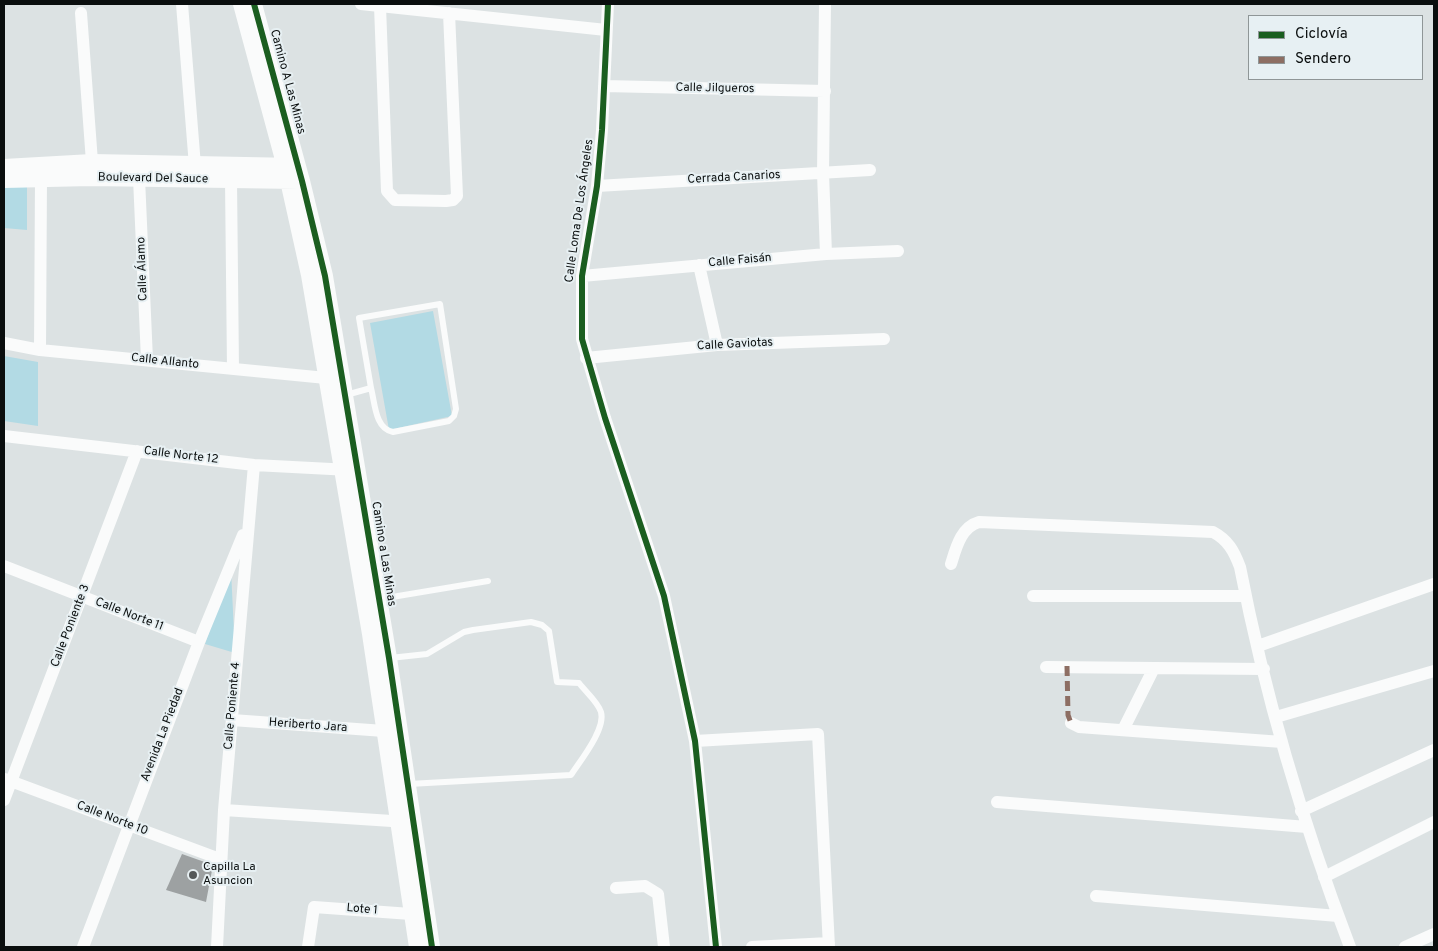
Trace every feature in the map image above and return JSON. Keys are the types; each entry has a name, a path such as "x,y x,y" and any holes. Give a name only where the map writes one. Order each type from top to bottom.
{"street":[{"path":"182,4 195,166"},
{"path":"361,4 606,30"},
{"name":"Calle Loma De Los Ángeles","path":"608,4 597,186 582,276 581,321 586,358 604,418 664,596 695,741 716,947"},
{"path":"825,4 823,173 826,254"},
{"name":"Camino A Las Minas","path":"252,6 293,174"},
{"path":"380,6 387,191 395,200 446,201 453,200 457,196 449,13"},
{"path":"81,13 92,162"},
{"name":"Calle Jilgueros","path":"604,86 825,91"},
{"name":"Boulevard Del Sauce","path":"4,166 92,162 195,166 293,174"},
{"name":"Cerrada Canarios","path":"597,186 870,170"},
{"name":"Boulevard Del Sauce","path":"4,180 139,178 231,181 293,174"},
{"name":"Camino a Las Minas","path":"293,174 341,470 370,634 384,731 432,947"},
{"name":"Camino a Las Minas","path":"293,174 322,261 389,658 406,784 405,822 411,914 417,947"},
{"name":"Calle Álamo","path":"139,178 147,360"},
{"path":"40,350 41,179"},
{"path":"231,181 233,369"},
{"name":"Calle Faisán","path":"582,276 699,264 826,254 898,251"},
{"path":"699,264 718,345"},
{"name":"Calle Gaviotas","path":"586,358 718,345 884,339"},
{"name":"Calle Allanto","path":"4,343 40,350 326,378"},
{"name":"Calle Norte 12","path":"5,439 137,451 254,465 358,470"},
{"name":"Calle Poniente 3","path":"4,800 7,780 82,596 137,451"},
{"name":"Calle Poniente 4","path":"217,947 220,858 247,525 254,465"},
{"path":"951,564 962,536 968,527 979,522 1213,532 1222,537 1234,550 1240,567 1282,742 1302,812 1350,947"},
{"name":"Avenida La Piedad","path":"83,947 199,642 247,525"},
{"name":"Calle Norte 11","path":"4,566 199,642"},
{"path":"1258,646 1434,584"},
{"path":"1032,596 1246,596"},
{"path":"1046,667 1264,669"},
{"path":"1123,730 1154,668"},
{"path":"1276,717 1434,671"},
{"name":"Heriberto Jara","path":"232,720 384,731"},
{"path":"1071,723 1079,727 1282,742"},
{"path":"695,741 818,734 829,945 752,947"},
{"path":"1302,812 1434,750"},
{"name":"Calle Norte 10","path":"7,780 220,858"},
{"path":"997,802 1307,827"},
{"path":"224,810 405,822"},
{"path":"1324,877 1434,822"},
{"path":"616,888 646,886 658,894 664,947"},
{"path":"1096,896 1338,916"},
{"name":"Lote 1","path":"308,947 311,912 314,907 411,914"},
{"path":"1406,947 1434,934"}],"lane":[{"path":"440,304 456,409 454,416 449,421 393,432 386,431 381,426 371,388 358,318 440,304"},
{"path":"345,396 371,388"},
{"path":"379,599 488,581"},
{"path":"389,658 427,654 464,632 530,622 542,625 549,631 557,682 579,683 600,710 602,720 599,730 571,775 406,784"}],"shaded area":[{"path":"4,185 27,187 27,230 4,228"},
{"path":"433,311 452,416 389,430 370,323"},
{"path":"4,356 38,362 38,426 4,421"},
{"path":"231,570 235,653 205,644"}],"building":[{"name":"Capilla La Asuncion","path":"182,854 213,865 206,902 166,890"}],"marked path":[{"path":"1067,666 1068,715 1071,723"}],"cycle path":[{"path":"254,4 302,181 325,276 389,658 432,947"},
{"path":"608,4 602,130 597,186 582,276 582,339 605,418 664,596 695,741 716,947"}],"place":[{"name":"Capilla La Asuncion","path":"193,875"}]}
